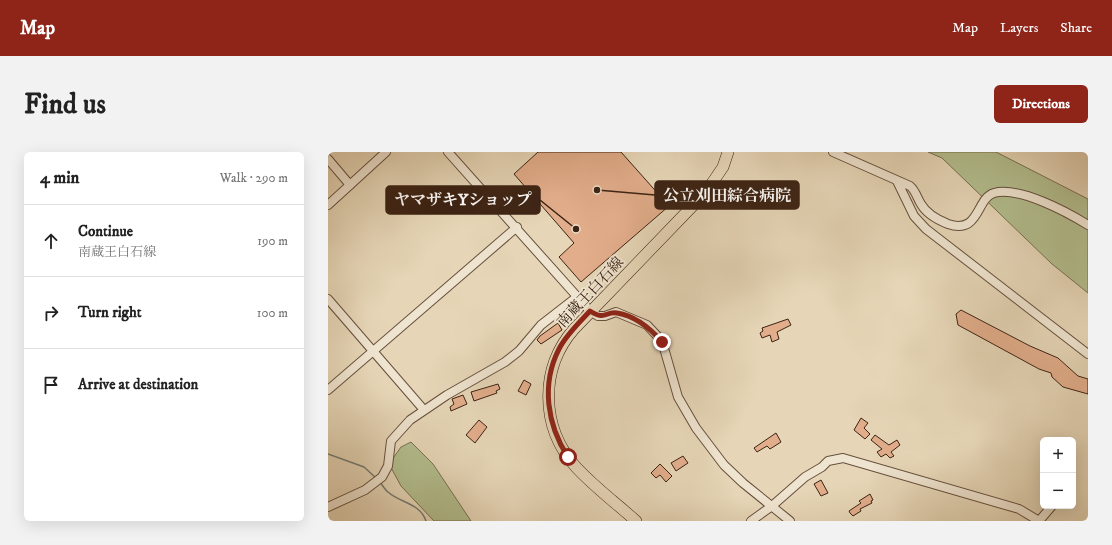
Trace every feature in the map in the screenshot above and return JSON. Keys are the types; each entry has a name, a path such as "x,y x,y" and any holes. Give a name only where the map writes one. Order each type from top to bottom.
{"main road":[{"name":"南蔵王白石線","path":"636,521 574,466 562,449 551,423 548,397 554,360 566,338 590,311 706,192 723,167 728,152"}],"street":[{"path":"328,205 386,152"},
{"path":"448,152 517,227 590,311 598,316 605,316 616,312 647,326 652,331 662,342 678,397 696,428 724,465 743,483 790,521"},
{"path":"833,152 912,188 922,206 932,215 953,225 962,225 970,222 977,216 988,196 994,193 1014,194 1040,200 1088,225"},
{"path":"328,159 350,184"},
{"path":"898,181 914,216 926,228 1088,354"},
{"path":"328,390 517,227"},
{"path":"328,507 365,490 382,477 388,466 390,444 393,437 410,420 452,392 505,362 519,351 541,325 577,297"},
{"path":"328,299 424,410"},
{"path":"751,521 772,506 805,477 828,461 843,458 1019,509 1039,521 1049,509"}],"green space":[{"path":"928,152 996,152 1088,199 1088,293 1052,264 942,158"},
{"path":"411,442 433,464 471,521 434,521 401,486 389,464 401,447"}],"building":[{"path":"538,152 621,152 669,206 581,282 559,257 574,243 514,174"},
{"path":"961,310 1030,346 1058,358 1078,376 1088,379 1088,394 1063,387 1052,377 1051,373 1039,369 958,325 956,314"},
{"path":"788,319 791,325 777,332 779,339 772,342 770,335 762,338 760,333 763,331 762,328"},
{"path":"558,323 562,330 541,344 537,340 540,336"},
{"path":"524,380 531,384 526,395 518,391"},
{"path":"498,384 500,389 496,391 497,393 474,401 471,392"},
{"path":"463,395 467,404 451,411 450,407 454,404 452,399"},
{"path":"861,418 868,423 864,428 870,434 865,439 854,430"},
{"path":"479,420 487,427 475,443 466,435"},
{"path":"776,433 781,442 770,449 767,446 757,452 754,448"},
{"path":"875,435 889,445 897,440 900,445 891,452 894,456 890,458 886,454 881,457 877,452 882,449 871,440"},
{"path":"683,456 688,463 676,471 671,463"},
{"path":"660,464 672,476 666,482 660,475 656,478 651,473"},
{"path":"821,480 828,493 821,496 814,484"},
{"path":"870,494 873,500 871,501 872,503 860,509 861,511 853,516 849,511 861,503 859,501"}],"waterway":[{"path":"328,454 364,467 376,478"},
{"path":"380,482 393,496 419,510 426,521"}],"place":[{"name":"公立刈田綜合病院","path":"597,190"},
{"name":"ヤマザキYショップ","path":"576,229"}],"route":[{"path":"568,457 562,449 551,423 548,406 550,376 554,360 559,348 566,338 590,311 598,316 605,316 616,312 647,326 662,342"}]}
